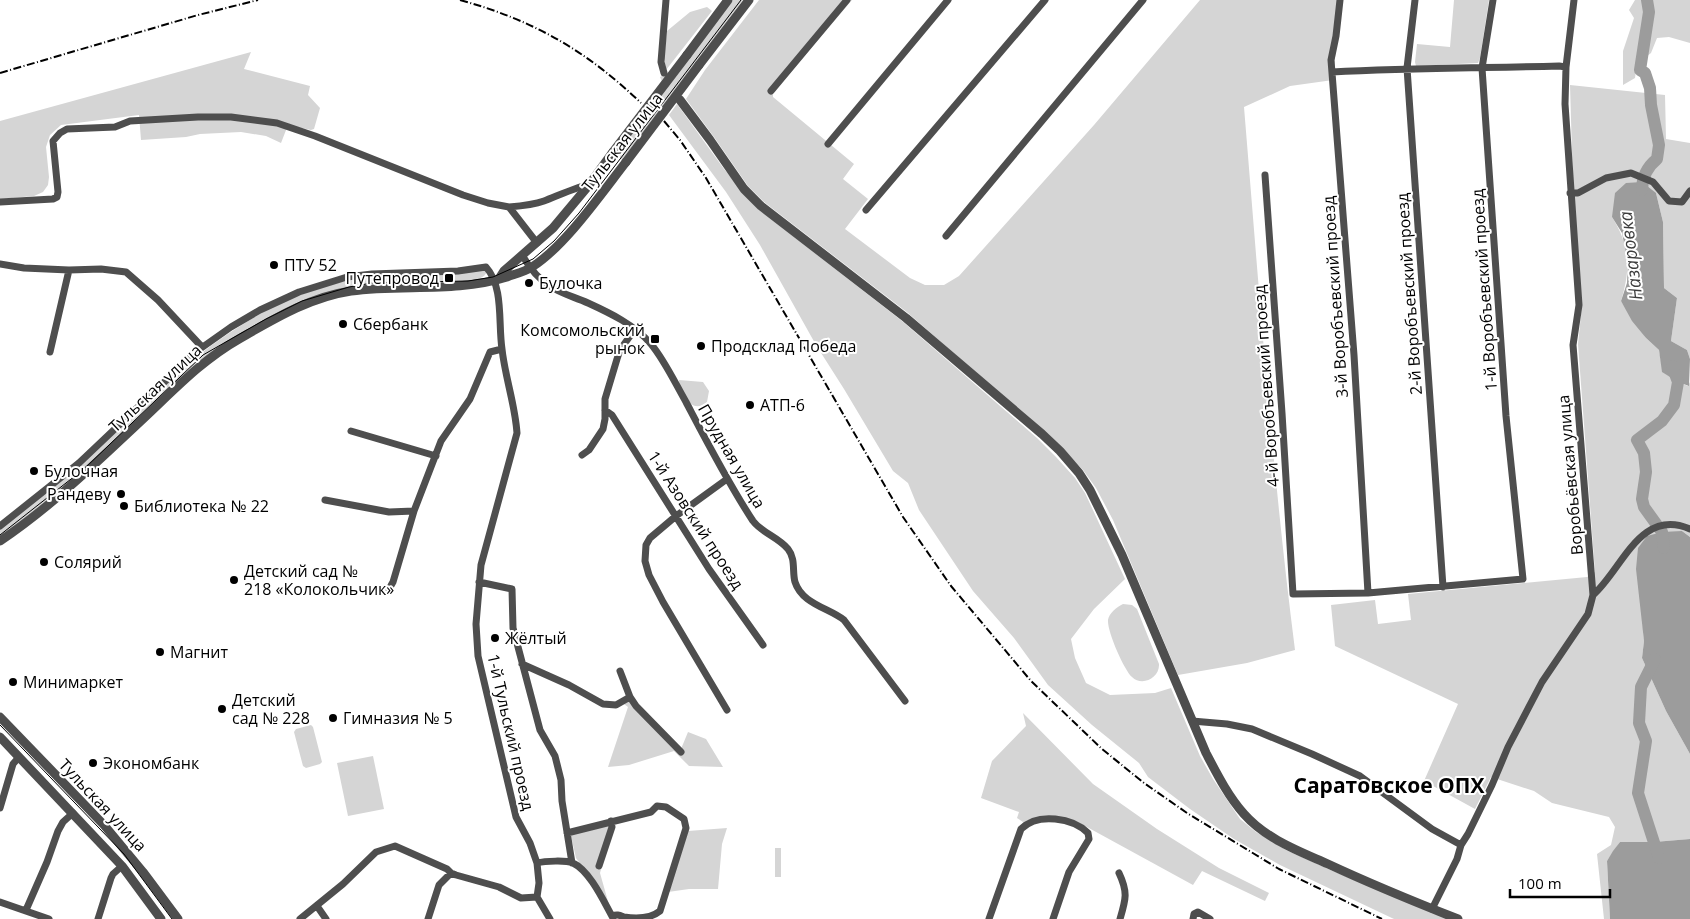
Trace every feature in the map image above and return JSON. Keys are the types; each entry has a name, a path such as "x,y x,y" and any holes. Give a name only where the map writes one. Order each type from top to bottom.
{"street":[{"path":"664,73 661,62 666,0"},
{"name":"Тульская улица","path":"497,280 504,271 553,228 589,185 728,0"},
{"name":"Тульская улица","path":"0,541 79,480 206,360 268,322 302,305 351,291 466,286 497,280 531,268 564,238 626,162 749,0"},
{"path":"771,91 847,0"},
{"path":"828,144 948,0"},
{"path":"866,210 1045,0"},
{"path":"946,236 1143,0"},
{"name":"3-й Воробъевский проезд","path":"1340,0 1331,60 1354,355 1368,593"},
{"name":"2-й Воробъевский проезд","path":"1415,0 1407,68 1443,587"},
{"name":"1-й Воробъевский проезд","path":"1443,587 1523,579 1506,416 1482,68 1493,0"},
{"name":"Воробьёвская улица","path":"1432,908 1457,859 1461,844 1468,834 1492,785 1508,747 1542,682 1588,614 1593,595 1573,344 1578,305 1565,104 1566,67 1574,0"},
{"path":"1332,72 1407,68 1566,67"},
{"path":"680,100 744,189 761,206 906,318 1042,434 1079,473 1090,490 1122,555 1192,721 1218,777 1244,815 1288,846 1458,919"},
{"path":"0,202 54,199 57,197 53,141 60,133 67,129 115,126 130,121 198,117 231,117 277,123 315,136 463,195 509,207 542,202 583,185 589,185"},
{"path":"1570,193 1578,193 1606,178 1631,173 1653,182 1669,201 1682,202 1690,191"},
{"name":"4-й Воробъевский проезд","path":"1266,175 1293,594 1368,593"},
{"path":"509,207 537,243"},
{"name":"Прудная улица","path":"522,255 536,275 549,286 589,303 635,329 650,343 666,367 727,479 755,523 761,530 777,538 790,550 794,568 794,582 804,595 819,608 836,614 844,620 904,701"},
{"path":"0,264 24,268 101,269 126,272 158,300 202,347"},
{"path":"0,526 79,462 202,347 260,310 299,292 347,277 486,267 497,280"},
{"path":"50,352 68,270"},
{"name":"1-й Тульский проезд","path":"497,280 502,350 516,417 517,433 481,565 476,624 478,656 516,817 530,843 537,863 539,883 537,897"},
{"path":"582,455 589,450 603,429 605,399 617,359 620,350 635,329"},
{"path":"388,589 393,582 414,512 441,441 470,399 490,352 502,350"},
{"name":"1-й Азовский проезд","path":"605,410 612,415 710,569 763,645"},
{"path":"351,431 436,456"},
{"path":"727,479 676,516 650,538 646,545 645,560 649,575 727,710"},
{"path":"325,500 389,512 414,512"},
{"path":"1593,595 1648,530 1676,524 1690,529"},
{"path":"479,582 512,588 513,628 540,730 555,756 561,780 562,801 572,863"},
{"path":"1368,593 1443,587"},
{"path":"522,664 569,685 603,704 616,706 630,697"},
{"path":"620,671 630,697 655,727 681,752"},
{"name":"Тульская улица","path":"0,717 104,825 139,866 178,919"},
{"path":"1192,721 1227,724 1252,729 1312,754 1360,776 1432,829 1461,844"},
{"name":"Тульская улица","path":"0,737 122,866 161,919"},
{"path":"0,808 13,764 19,757"},
{"path":"537,863 572,863 581,869 595,887 613,917 617,914 643,919 660,911 686,828 684,819 666,807 657,806 651,812 567,833"},
{"path":"26,910 58,831 63,822 73,813"},
{"path":"989,919 1021,829 1038,820 1056,818 1082,826 1088,833 1089,839 1074,861 1053,919"},
{"path":"599,866 612,827 611,821"},
{"path":"300,919 343,884 376,852 395,846 448,869 451,873 499,887 521,898 537,897 550,919"},
{"path":"98,919 111,878 117,869 122,866"},
{"path":"428,919 439,885 451,873"},
{"path":"1119,873 1125,886 1126,899 1120,919"},
{"path":"0,902 49,919"},
{"path":"317,906 326,919"},
{"path":"1194,916 1198,912 1210,919"}],"shaded area":[{"path":"733,0 743,0 622,160 616,154"},
{"path":"759,0 852,0 773,93 773,97 854,164 843,179 868,199 845,229 910,278 925,285 944,285 959,276 1094,125 1200,0 1340,0 1333,80 1290,86 1244,107 1273,447 1295,650 1247,663 1178,675 1113,520 1096,488 1083,470 1063,449 908,313 764,202 748,186 686,99 705,70"},
{"path":"1454,0 1489,0 1478,63 1416,66 1417,44 1450,47"},
{"path":"1635,0 1690,0 1690,43 1669,37 1657,38 1651,53 1637,64 1635,78 1623,85 1623,51 1634,18 1629,10"},
{"path":"707,7 712,11 666,70 664,58 667,31 690,12"},
{"path":"251,52 244,69 310,86 308,95 320,108 314,129 288,125 281,143 266,136 241,132 141,140 139,115 61,125 50,135 46,147 49,177 48,185 43,192 34,196 0,199 0,121"},
{"path":"1570,85 1665,95 1666,139 1690,143 1690,359 1687,350 1671,341 1677,298 1664,288 1663,222 1656,193 1612,217 1622,238 1627,258 1626,278 1621,301 1646,338 1659,350 1663,372 1688,386 1690,382 1690,537 1682,531 1642,614 1644,641 1642,658 1666,711 1690,754 1690,839 1620,842 1607,861 1610,919 1604,919 1597,854 1611,845 1615,827 1609,817 1552,803 1534,791 1491,777 1475,809 1424,781 1458,704 1335,646 1331,605 1375,600 1378,624 1411,620 1408,594 1587,577 1595,572 1578,344 1582,305 1573,188"},
{"path":"677,104 724,169 757,208 902,321 1037,438 1075,478 1085,493 1125,579 1094,609 1071,639 1075,658 1086,683 1110,695 1155,693 1171,688 1200,756 1240,819 1256,832 1286,850 1449,919 1394,919 1280,865 1234,839 1148,777 1139,763 1092,725 1048,685 1014,638 973,591 919,510 908,483 893,471 816,345 760,245 726,192 669,115"},
{"path":"485,270 487,272 484,276 475,281 349,288 235,337 190,369 61,490 0,537 0,529 189,362 239,327 266,311 323,287 362,278 382,275"},
{"path":"679,380 703,382 709,391 707,402 700,406 694,406 687,399"},
{"path":"1123,604 1132,605 1137,609 1159,664 1157,673 1150,680 1141,681 1132,677 1121,659 1110,633 1109,617 1114,610"},
{"path":"629,701 681,749 688,732 706,739 723,767 689,766 674,751 629,765 608,767 628,707 624,704"},
{"path":"1023,713 1093,784 1157,829 1219,868 1269,893 1265,901 1202,871 1193,885 1076,821 1050,816 1023,822 1017,818 1019,812 981,798 992,761 1026,726"},
{"path":"311,725 322,762 306,768 303,766 294,732 296,729"},
{"path":"373,756 384,809 348,816 337,763"},
{"path":"615,822 600,873 609,905 576,858 571,836 572,834"},
{"path":"727,828 722,844 718,889 689,889 668,892 688,831"},
{"path":"775,848 781,848 781,877 775,877"}],"water":[{"path":"1642,182 1656,193 1663,222 1664,288 1677,298 1671,341 1687,350 1690,359 1689,386 1678,382 1662,372 1659,350 1632,321 1621,301 1627,283 1628,263 1622,233 1612,217 1615,193 1626,183"},
{"path":"1682,531 1690,537 1690,754 1666,711 1642,658 1644,641 1636,569 1638,548 1647,536 1662,532"},
{"path":"1690,839 1690,919 1610,919 1607,861 1620,842"}],"waterway":[{"name":"Назаровка","path":"1642,190 1646,173 1650,165 1657,159 1659,145 1651,105 1650,88 1645,73 1640,70 1649,12 1647,0"},
{"name":"Назаровка","path":"1664,548 1662,532 1644,507 1642,499 1646,472 1644,453 1637,440 1662,421 1674,405 1678,382 1672,366"},
{"name":"Назаровка","path":"1655,659 1641,687 1639,723 1646,741 1638,793 1659,858"}],"tunnel":[{"path":"664,75 670,88 680,100"}],"tram line":[{"path":"0,535 85,468 203,355 266,319 302,301 349,287 372,283 468,281 493,277 533,259 554,241 579,213 741,0"},
{"path":"0,725 124,854 172,919"}],"railway":[{"path":"0,73 198,15 258,0"},
{"path":"460,0 511,17 558,40 600,68 641,103"},
{"path":"664,121 680,140 706,178 903,517 951,586 1031,681 1102,749 1144,783 1187,813 1279,869 1382,919"}],"place":[{"name":"ПТУ 52","path":"274,265"},
{"name":"Путепровод","path":"449,278"},
{"name":"Булочка","path":"529,283"},
{"name":"Сбербанк","path":"343,324"},
{"name":"Комсомольский рынок","path":"655,339"},
{"name":"Продсклад Победа","path":"701,346"},
{"name":"АТП-6","path":"750,405"},
{"name":"Булочная","path":"34,471"},
{"name":"Рандеву","path":"121,494"},
{"name":"Библиотека № 22","path":"124,506"},
{"name":"Солярий","path":"44,562"},
{"name":"Детский сад № 218 «Колокольчик»","path":"234,580"},
{"name":"Жёлтый","path":"495,638"},
{"name":"Магнит","path":"160,652"},
{"name":"Минимаркет","path":"13,682"},
{"name":"Детский сад № 228","path":"222,709"},
{"name":"Гимназия № 5","path":"333,718"},
{"name":"Экономбанк","path":"93,763"}],"district":[{"name":"Саратовское ОПХ","path":"1389,785"}]}
